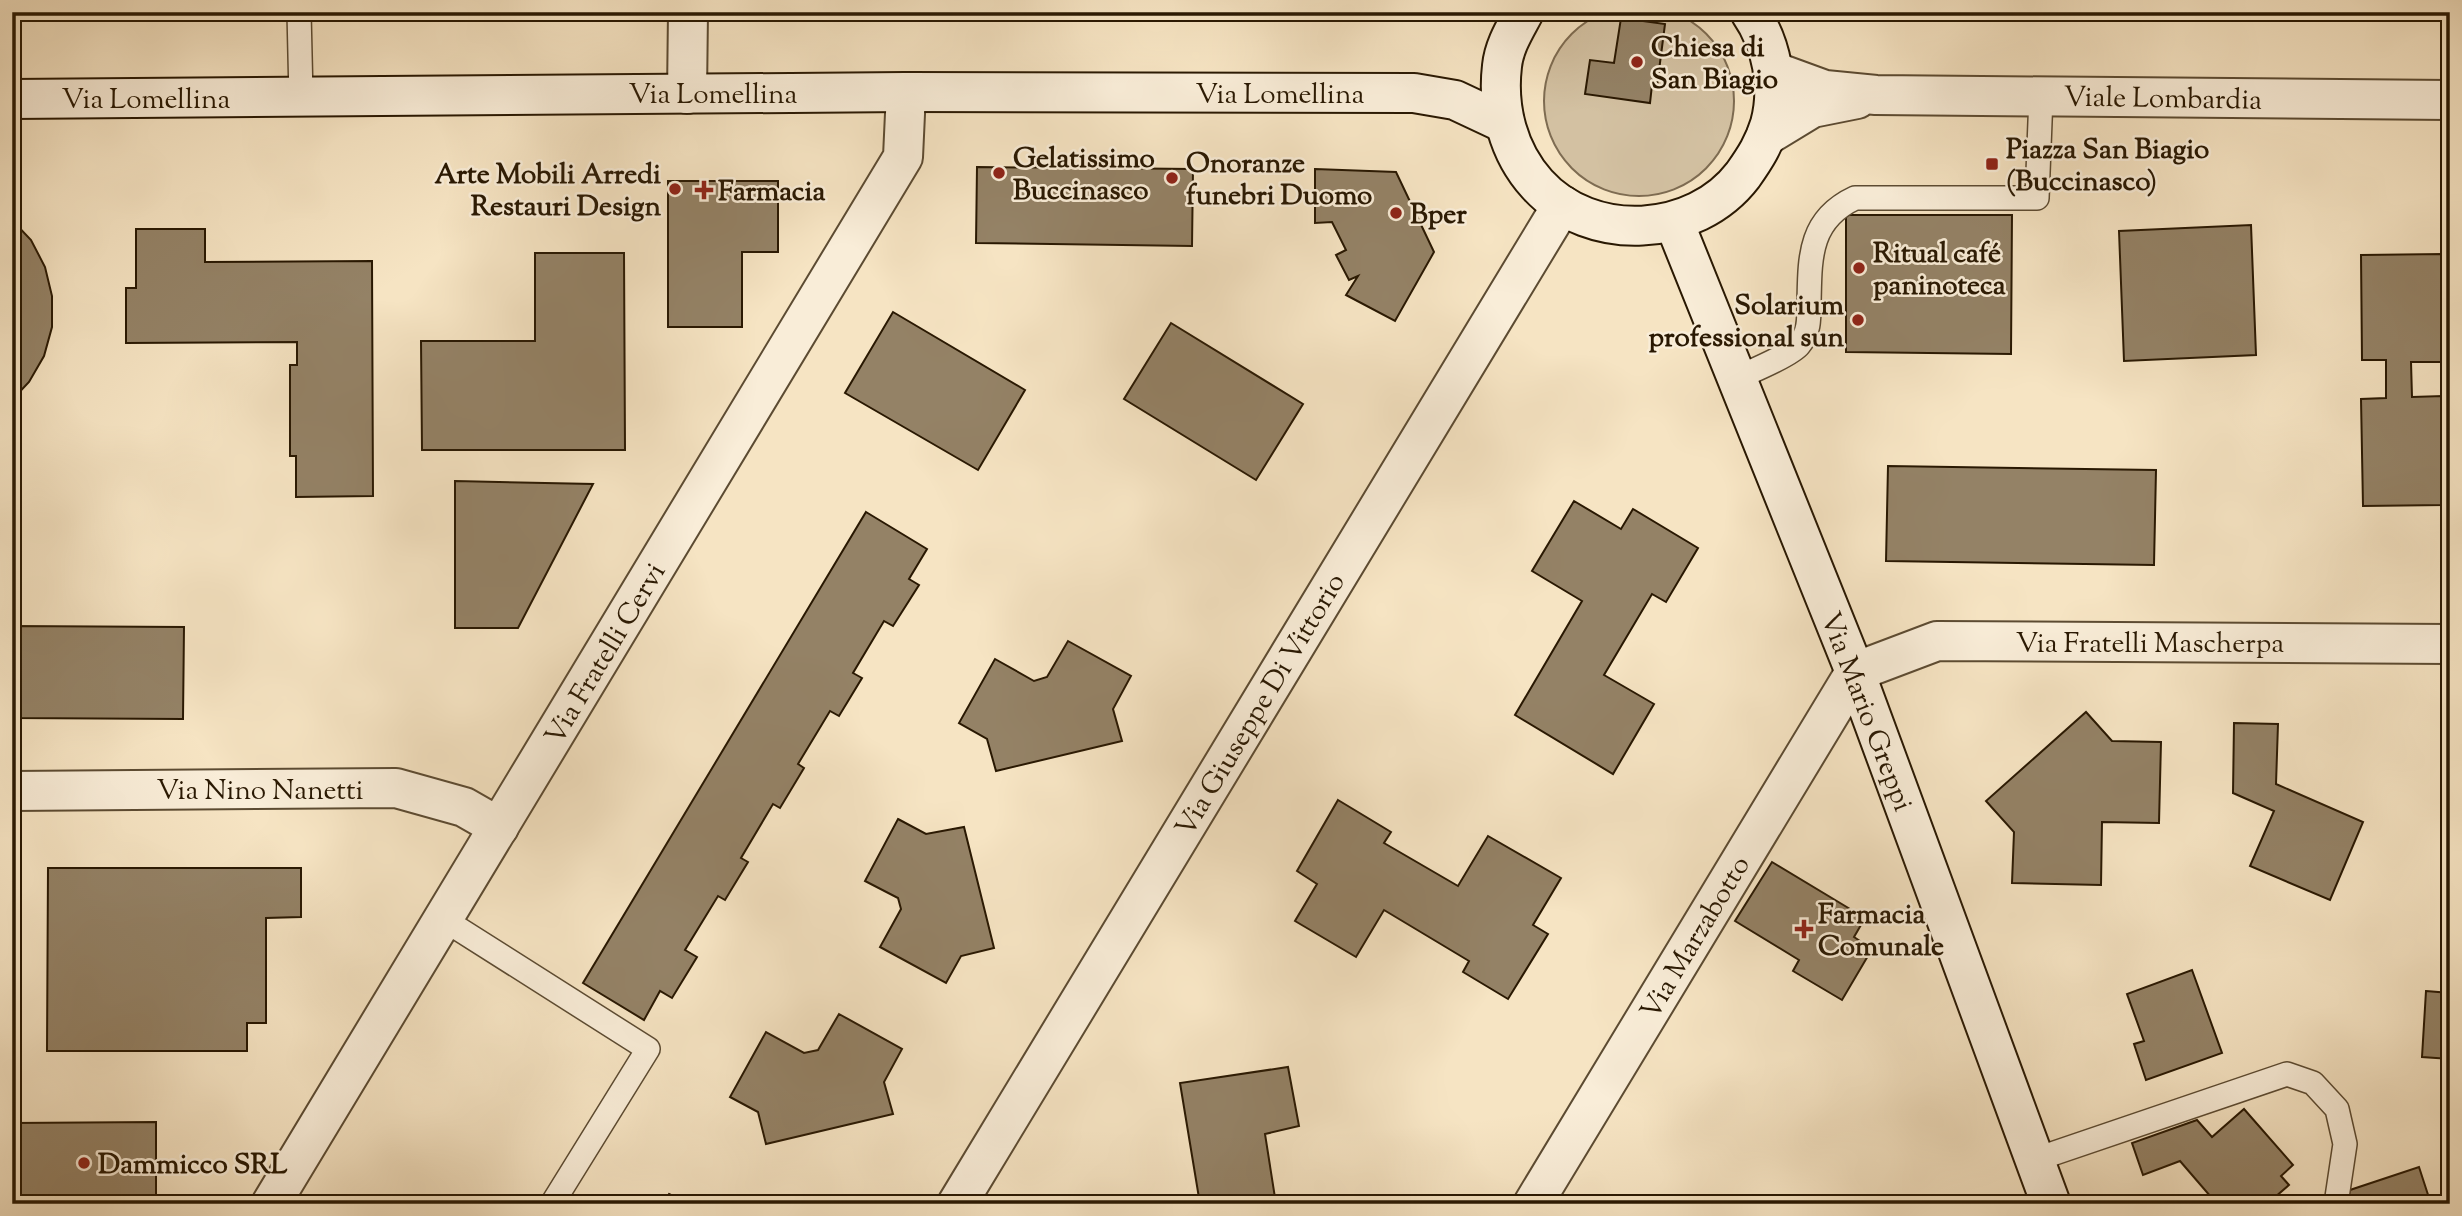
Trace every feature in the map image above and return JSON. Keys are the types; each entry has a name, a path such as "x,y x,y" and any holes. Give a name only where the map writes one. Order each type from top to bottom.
{"street":[{"path":"687,94 688,12"},
{"path":"1524,12 1510,38 1502,64 1500,102 1511,145 1537,184 1562,205 1596,221 1634,227 1674,222 1704,210 1731,190 1759,153 1772,116 1773,71 1768,47 1750,12"},
{"name":"Via Lomellina","path":"1414,93 1447,86 1502,64"},
{"name":"Viale Lombardia","path":"1773,71 1825,90 1876,95 2450,100"},
{"name":"Via Lomellina","path":"12,99 906,92 1414,93 1455,100 1504,123"},
{"name":"Via Fratelli Cervi","path":"284,1199 443,919 903,157 906,92"},
{"name":"Viale Lombardia","path":"1766,136 1812,108 1876,95"},
{"name":"Via Giuseppe Di Vittorio","path":"957,1204 1562,205"},
{"name":"Via Mario Greppi","path":"1674,222 1855,672 2050,1204"},
{"name":"Via Fratelli Mascherpa","path":"1855,672 1937,641 2450,644"},
{"name":"Via Marzabotto","path":"1532,1204 1855,672"},
{"name":"Via Nino Nanetti","path":"12,791 396,788 464,807 499,827"}],"lane":[{"path":"299,12 301,97"},
{"path":"1737,378 1798,347 1809,328 1810,259 1815,237 1838,206 1855,198 2037,198 2041,96"},
{"path":"443,919 648,1049 552,1204"},
{"path":"2034,1160 2287,1074 2313,1083 2337,1109 2345,1144 2336,1204"}],"shaded area":[{"path":"1639,6 1658,7 1675,13 1706,34 1727,65 1733,82 1733,120 1727,137 1706,168 1675,189 1658,195 1639,196 1620,195 1603,189 1572,168 1551,137 1545,120 1544,101 1545,82 1551,65 1572,34 1603,13 1620,7"}],"building":[{"name":"Chiesa di San Biagio","path":"1621,18 1665,24 1657,86 1652,85 1650,103 1585,94 1590,60 1614,63"},
{"path":"977,167 1193,169 1192,246 976,243"},
{"path":"1315,169 1396,172 1434,252 1395,321 1346,295 1358,276 1349,280 1336,255 1346,250 1332,222 1315,223"},
{"path":"668,181 778,181 778,252 742,252 742,327 668,327"},
{"path":"1846,215 2012,215 2011,354 1846,352"},
{"path":"12,220 31,240 45,267 52,296 52,327 44,356 29,382 12,400"},
{"path":"2251,225 2256,355 2124,361 2119,231"},
{"path":"136,229 205,229 205,262 372,261 373,496 296,497 296,456 290,456 290,365 297,365 297,342 126,343 126,288 136,288"},
{"path":"535,253 624,253 625,450 422,450 421,341 535,341"},
{"path":"2443,254 2444,362 2411,362 2412,397 2443,396 2444,505 2363,506 2361,399 2386,398 2386,360 2362,360 2361,255"},
{"path":"893,312 1025,390 978,470 845,393"},
{"path":"1171,323 1303,404 1256,480 1124,399"},
{"path":"1888,466 2156,470 2154,565 1886,561"},
{"path":"455,481 593,484 518,628 455,628"},
{"path":"1574,501 1621,529 1633,509 1698,548 1666,602 1652,594 1604,675 1654,704 1613,774 1515,715 1582,601 1532,571"},
{"path":"866,512 927,549 909,579 919,585 893,626 884,621 853,673 862,678 839,716 830,711 798,764 804,768 780,808 773,804 741,858 748,862 725,900 718,896 685,950 697,957 672,998 660,991 644,1020 583,983"},
{"path":"12,626 184,627 183,719 12,718"},
{"path":"1068,641 1131,676 1113,709 1122,741 996,771 987,739 959,723 995,659 1034,681 1047,677"},
{"path":"2086,712 2112,741 2161,742 2159,823 2102,822 2101,885 2012,883 2014,832 1986,801"},
{"path":"2234,723 2278,724 2276,784 2363,822 2330,900 2250,866 2274,811 2233,793"},
{"path":"1338,800 1391,832 1384,843 1458,886 1488,836 1561,878 1533,925 1548,934 1508,999 1463,972 1469,961 1384,910 1356,957 1295,921 1317,884 1297,871"},
{"path":"898,819 926,834 964,827 994,948 961,956 946,983 880,947 901,909 898,898 865,881"},
{"path":"12,833 16,833 17,1078 12,1078"},
{"name":"Farmacia Comunale","path":"1772,862 1865,918 1854,937 1872,949 1842,1000 1793,971 1799,960 1735,921"},
{"path":"48,868 301,868 301,917 266,918 266,1023 247,1023 247,1051 47,1051"},
{"path":"2192,970 2222,1053 2146,1080 2134,1044 2144,1041 2127,994"},
{"path":"2426,991 2450,993 2450,1059 2422,1057"},
{"path":"839,1014 902,1049 884,1082 893,1114 766,1144 758,1112 730,1097 766,1032 804,1053 818,1050"},
{"path":"1288,1067 1299,1126 1265,1134 1276,1204 1200,1204 1180,1083"},
{"path":"2244,1109 2293,1165 2281,1176 2289,1185 2267,1204 2217,1204 2180,1161 2143,1175 2132,1143 2197,1120 2212,1137"},
{"name":"Dammicco SRL","path":"156,1122 156,1204 12,1204 12,1123"},
{"path":"2419,1167 2431,1204 2351,1204 2347,1191"},
{"path":"669,1194 688,1204 664,1204"}],"place":[{"name":"Chiesa di San Biagio","path":"1637,62"},
{"name":"Piazza San Biagio (Buccinasco)","path":"1992,164"},
{"name":"Gelatissimo Buccinasco","path":"999,173"},
{"name":"Onoranze funebri Duomo","path":"1172,178"},
{"name":"Arte Mobili Arredi Restauri Design","path":"675,189"},
{"name":"Farmacia","path":"704,190"},
{"name":"Bper","path":"1396,213"},
{"name":"Ritual café paninoteca","path":"1859,268"},
{"name":"Solarium professional sun","path":"1858,320"},
{"name":"Farmacia Comunale","path":"1804,929"},
{"name":"Dammicco SRL","path":"84,1163"}]}
